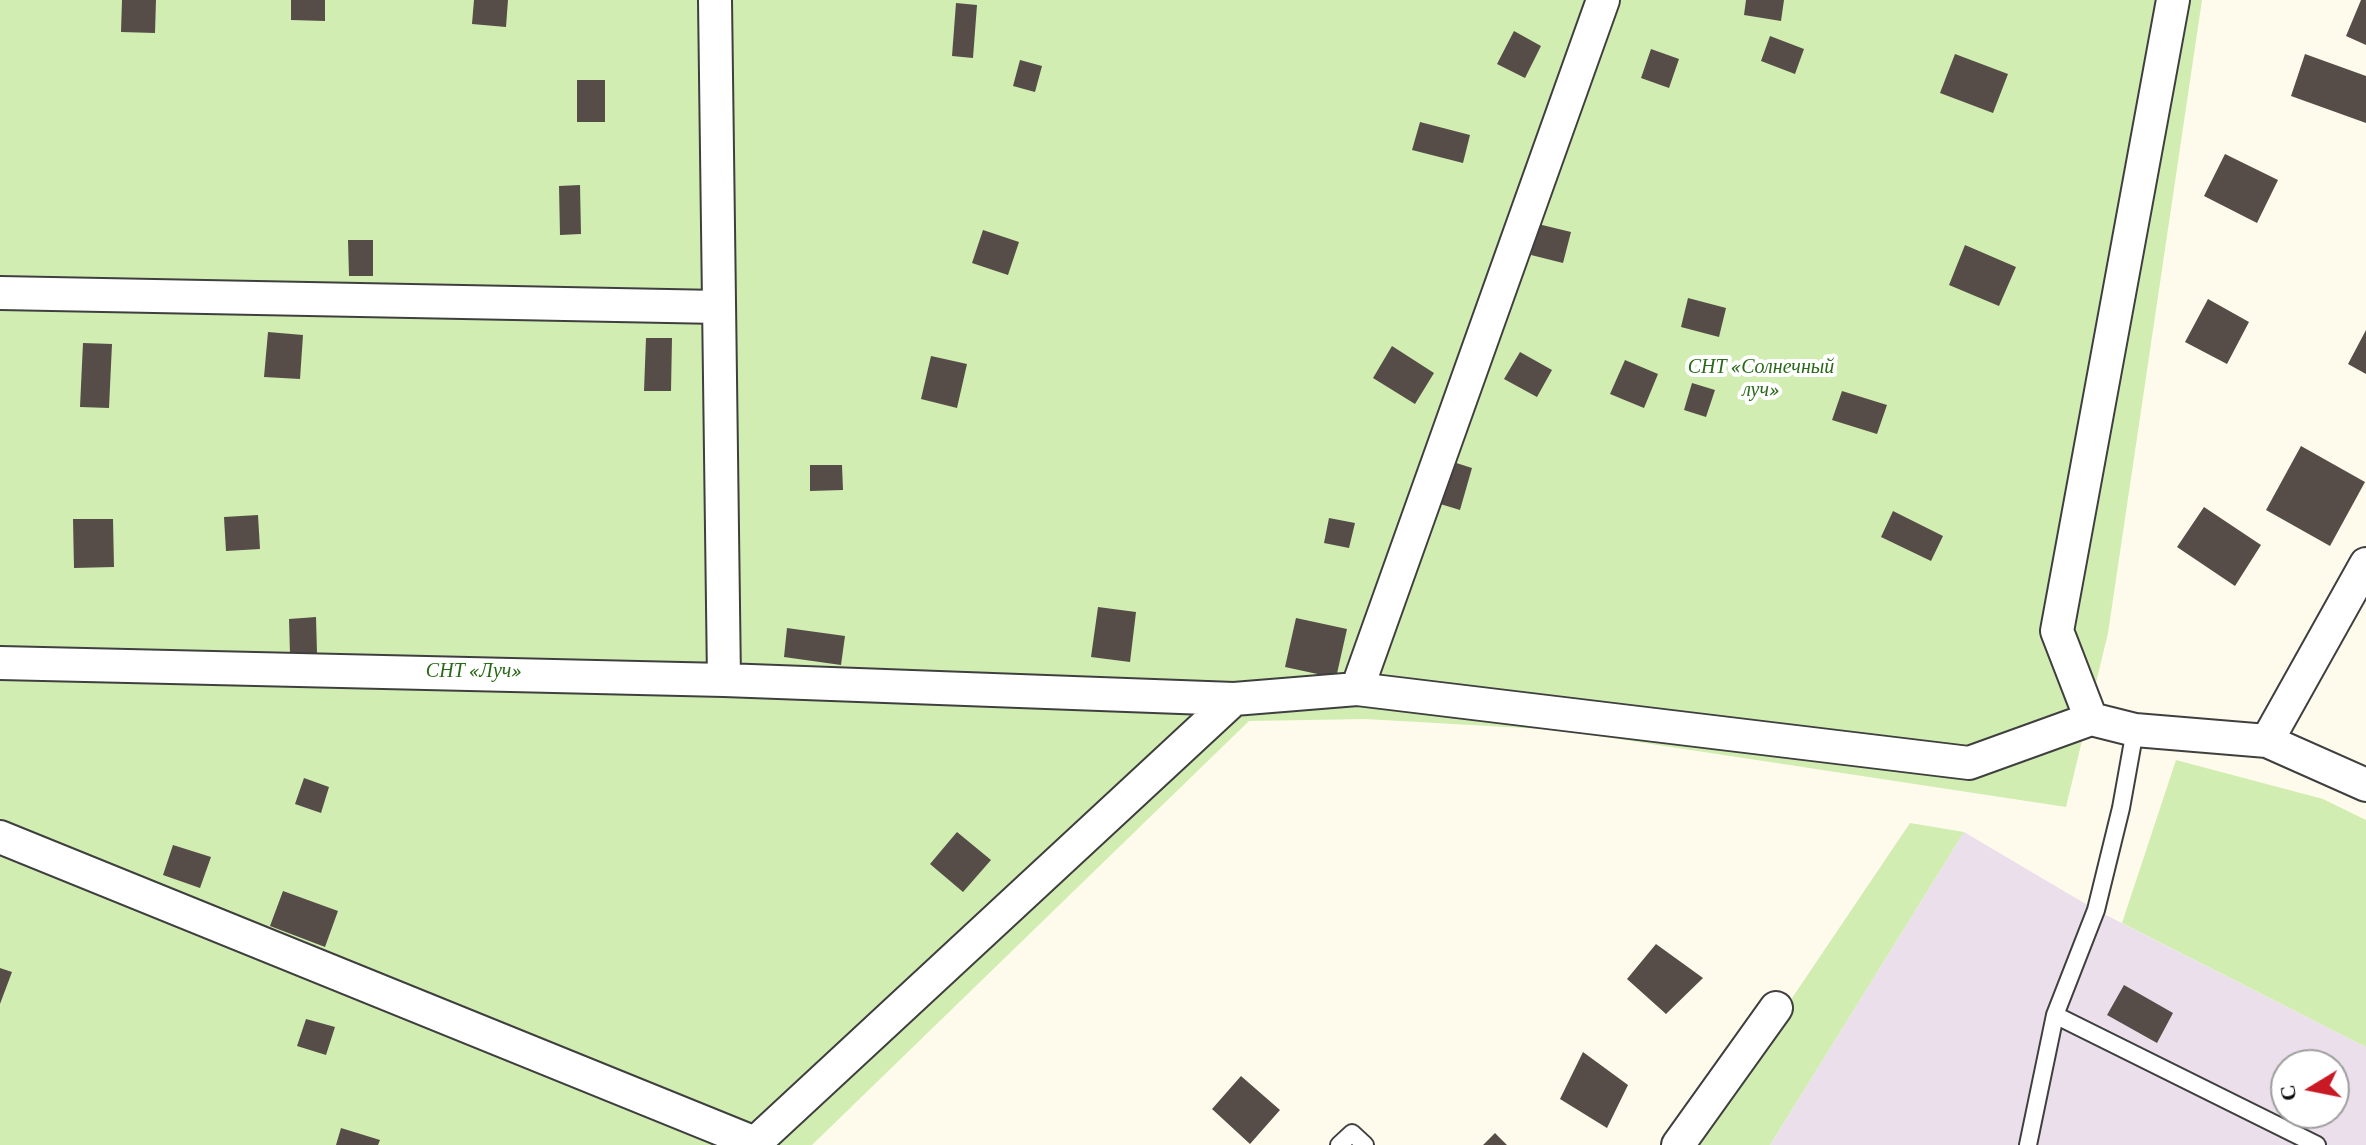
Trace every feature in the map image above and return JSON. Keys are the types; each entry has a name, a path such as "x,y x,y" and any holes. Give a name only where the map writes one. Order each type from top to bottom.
{"street":[{"path":"715,0 724,680"},
{"path":"1357,689 1603,0"},
{"path":"2091,719 2057,631 2173,0"},
{"path":"0,293 719,307"},
{"path":"2267,741 2366,564"},
{"path":"0,663 724,680 1234,699 1357,689 1969,763 2091,719 2135,730 2267,741 2366,785"},
{"path":"0,837 754,1144 1234,699"},
{"path":"1678,1145 1776,1008"}],"lane":[{"path":"2028,1145 2055,1015 2096,910 2121,808 2135,730"},
{"path":"2055,1015 2317,1145"},
{"path":"1339,1145 1352,1133 1365,1145"}],"shaded area":[{"path":"1964,832 2096,910 2366,1047 2366,1145 1770,1145"}],"green space":[{"path":"0,0 2202,0 2108,633 2066,807 1559,730 1365,719 1249,721 812,1145 0,1145"},
{"path":"2176,760 2323,799 2366,820 2366,1047 2122,923"},
{"path":"1910,823 1964,832 1770,1145 1693,1145"}],"building":[{"path":"122,0 156,0 155,33 121,32"},
{"path":"291,0 325,0 325,21 291,20"},
{"path":"474,0 508,0 506,27 472,24"},
{"path":"1746,0 1784,0 1781,21 1744,15"},
{"path":"2361,0 2366,0 2366,45 2346,36"},
{"path":"956,3 977,5 973,58 952,56"},
{"path":"1514,31 1541,46 1525,78 1497,64"},
{"path":"1770,36 1804,49 1795,74 1761,61"},
{"path":"1651,49 1679,59 1669,88 1641,78"},
{"path":"1955,54 2008,74 1993,113 1940,93"},
{"path":"2305,54 2366,76 2366,123 2291,96"},
{"path":"1020,60 1042,66 1035,92 1013,86"},
{"path":"577,80 605,80 605,122 577,122"},
{"path":"1420,122 1470,135 1463,163 1412,150"},
{"path":"2225,154 2278,180 2257,223 2204,196"},
{"path":"580,185 581,234 560,235 559,186"},
{"path":"1538,224 1571,232 1563,263 1531,255"},
{"path":"983,230 1019,242 1008,275 972,263"},
{"path":"348,240 373,240 373,276 349,276"},
{"path":"1965,245 2016,267 1999,306 1949,285"},
{"path":"1688,298 1726,308 1719,337 1681,327"},
{"path":"2208,299 2249,322 2227,364 2185,342"},
{"path":"2366,330 2366,374 2348,364"},
{"path":"268,332 303,335 300,379 264,377"},
{"path":"646,338 672,338 671,391 644,391"},
{"path":"83,343 112,344 109,408 80,407"},
{"path":"1392,346 1434,373 1415,404 1373,378"},
{"path":"1520,352 1552,370 1537,397 1504,379"},
{"path":"931,356 967,364 957,408 921,399"},
{"path":"1625,360 1658,374 1644,408 1610,394"},
{"path":"1692,383 1715,390 1706,417 1684,410"},
{"path":"1842,391 1887,405 1877,434 1832,420"},
{"path":"2301,446 2365,482 2330,546 2266,510"},
{"path":"1450,461 1472,468 1460,510 1437,503"},
{"path":"810,465 842,465 843,490 810,491"},
{"path":"2204,507 2261,545 2235,586 2177,547"},
{"path":"1893,511 1943,536 1931,561 1881,537"},
{"path":"258,515 260,549 226,551 224,517"},
{"path":"1329,518 1355,523 1349,548 1324,543"},
{"path":"73,519 113,519 114,567 74,568"},
{"path":"1098,607 1136,612 1130,662 1091,657"},
{"path":"316,617 317,653 290,654 289,619"},
{"path":"1296,618 1347,629 1336,678 1285,667"},
{"path":"787,628 845,636 841,665 784,657"},
{"path":"304,778 329,787 321,813 295,804"},
{"path":"957,832 991,860 963,892 930,864"},
{"path":"173,845 211,857 200,888 163,875"},
{"path":"283,891 338,911 325,947 270,926"},
{"path":"1656,944 1703,978 1666,1014 1627,979"},
{"path":"0,968 12,972 0,1004"},
{"path":"2124,985 2173,1013 2157,1043 2107,1015"},
{"path":"306,1019 335,1027 326,1055 297,1046"},
{"path":"1583,1052 1628,1085 1607,1128 1560,1099"},
{"path":"1241,1076 1280,1110 1250,1144 1212,1109"},
{"path":"341,1128 380,1140 378,1145 336,1145"},
{"path":"1495,1133 1507,1145 1483,1145"}],"park label":[{"name":"СНТ «Солнечный луч»","path":"1761,378"},
{"name":"СНТ «Луч»","path":"474,671"}]}
